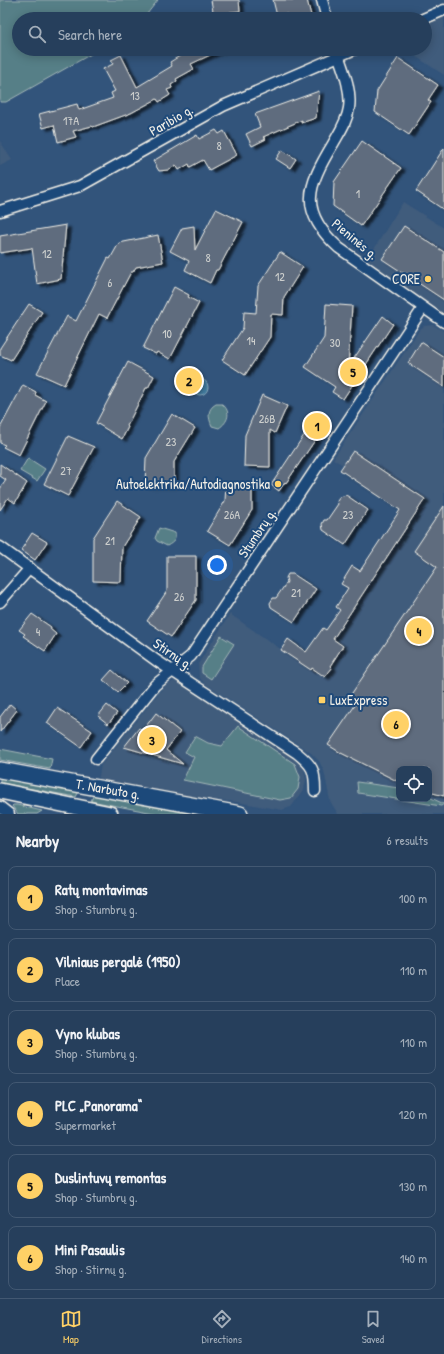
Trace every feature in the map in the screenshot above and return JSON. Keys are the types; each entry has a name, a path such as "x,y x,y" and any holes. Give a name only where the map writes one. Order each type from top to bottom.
{"main road":[{"name":"T. Narbuto g.","path":"0,770 240,814"},
{"name":"T. Narbuto g.","path":"0,791 106,814"}],"street":[{"path":"322,0 325,12"},
{"path":"432,15 444,10"},
{"name":"Paribio g.","path":"0,211 80,186 223,106 331,56"},
{"name":"Pieninės g.","path":"338,56 348,91 349,107 343,127 312,182 311,196 313,215 325,236 339,248 444,322"},
{"name":"Stumbrų g.","path":"96,759 155,685 191,656 423,308"},
{"name":"Stirnų g.","path":"0,547 174,671 297,753 311,764 315,778 315,791"},
{"path":"0,602 30,568"},
{"path":"0,807 9,814"}],"shaded area":[{"path":"444,14 444,75 415,56 432,56 432,20"},
{"path":"0,141 12,160 0,166"},
{"path":"403,202 444,228 444,315 366,262"},
{"path":"433,325 444,331 444,814 338,814 330,801 324,771 319,761 311,753 204,683 199,677 198,664 230,614 311,670 413,518 340,470 343,465 333,459 420,329 424,326"},
{"path":"200,379 207,384 208,387 203,394 200,395 193,390 192,387 197,380"},
{"path":"174,681 183,684 297,758 303,764 306,780 304,790 291,807 282,810 237,802 191,798 98,781 101,765 165,685"}],"green space":[{"path":"0,0 158,0 149,12 12,12 12,56 88,56 6,102 0,102"},
{"path":"216,404 222,404 227,410 228,414 227,420 219,428 212,426 209,416 211,408"},
{"path":"28,458 45,469 37,481 20,471"},
{"path":"159,528 175,533 174,541 167,546 157,541 155,538"},
{"path":"221,636 234,644 211,679 202,673 202,667"},
{"path":"238,726 295,764 300,777 298,789 291,798 280,800 183,780 194,757 185,752 195,736 208,743 222,746"},
{"path":"0,749 52,759 50,769 0,760"},
{"path":"0,777 79,791 76,797 0,783"},
{"path":"357,782 396,788 396,799 358,793"},
{"path":"94,794 204,814 159,814 91,801"},
{"path":"432,798 444,804 441,806 415,802 432,802"},
{"path":"12,806 42,811 37,814 18,814"}],"building":[{"path":"211,0 239,0 240,11 213,12"},
{"path":"273,0 307,0 310,12 276,12"},
{"path":"122,56 137,87 172,66 170,62 180,56 208,56 191,64 194,69 176,79 177,81 171,85 172,88 167,90 170,95 159,102 157,99 131,113 93,127 73,131 76,137 58,142 54,125 43,128 39,114 77,104 79,110 113,98 111,93 115,91 103,69 113,64 111,60"},
{"path":"398,58 438,85 428,100 431,102 409,135 375,112 377,91"},
{"path":"319,91 316,118 301,123 302,120 263,137 266,139 252,146 246,134 260,127 255,114"},
{"path":"216,130 219,134 224,131 237,155 209,170 203,160 190,167 189,164 179,170 176,165 168,170 159,171 153,161 197,135 199,139"},
{"path":"362,141 401,168 361,226 333,206 334,182"},
{"path":"444,148 444,210 416,191"},
{"path":"282,150 296,159 290,168 276,159"},
{"path":"216,209 243,222 210,283 185,270 189,261 170,251 182,228 194,226 195,250"},
{"path":"66,225 61,279 37,284 32,248 0,253 0,236"},
{"name":"CORE","path":"404,226 444,252 444,300 382,259"},
{"path":"158,235 163,262 136,267 133,272 131,272 107,318 99,314 64,385 37,373 67,316 76,321 108,258 110,259 119,243"},
{"path":"280,252 303,267 284,297 283,315 271,314 270,337 245,375 222,360 243,328 244,312 256,313 258,286"},
{"path":"174,287 189,295 188,297 199,303 170,359 157,352 156,354 143,348"},
{"path":"29,304 42,312 11,360 0,355 0,348"},
{"path":"326,304 352,306 348,367 383,316 393,324 343,399 332,392 335,387 305,367 324,338"},
{"path":"421,342 444,357 444,387 408,363"},
{"path":"128,362 154,376 148,388 146,388 122,439 96,423"},
{"path":"23,385 36,392 35,395 46,401 19,455 3,447 5,445 0,443 0,428"},
{"path":"262,395 287,406 275,433 270,430 270,467 244,466 245,435"},
{"path":"172,414 195,428 174,462 174,485 145,485 146,458"},
{"path":"316,417 326,424 279,491 271,485"},
{"path":"68,436 94,447 68,496 44,484"},
{"path":"353,451 425,499 333,639 343,646 330,666 332,668 325,677 312,668 311,670 281,650 288,639 306,652 323,628 326,630 340,610 336,607 348,588 341,584 352,566 360,571 400,510 340,470"},
{"path":"0,464 27,483 15,503 8,498 0,510 0,489 6,480 0,476"},
{"path":"226,483 252,484 252,510 230,545 207,531 225,501"},
{"path":"346,495 368,510 345,545 323,530 322,524 324,520 327,520 338,504 337,501 340,497"},
{"path":"117,501 141,517 122,547 121,582 93,581 93,538"},
{"path":"444,506 444,796 432,793 432,766 396,766 396,780 328,745 358,701 350,696 437,567 414,551"},
{"path":"32,533 47,542 35,560 21,550"},
{"path":"167,556 196,556 196,600 171,637 147,621 167,591"},
{"path":"288,574 293,574 316,589 294,622 271,607 270,603 273,598 276,598 287,582 286,578"},
{"path":"32,614 51,627 50,629 56,634 45,651 23,636 25,634 19,630"},
{"path":"112,670 127,683 118,692 103,680"},
{"path":"10,704 17,710 0,732 0,717"},
{"path":"107,705 117,713 108,724 98,716"},
{"path":"57,708 92,731 81,747 47,723"},
{"path":"156,713 180,732 166,750 183,764 124,747 139,728 143,730"}],"place":[{"name":"CORE","path":"428,279"},
{"name":"Duslintuvų remontas","path":"353,372"},
{"name":"Vilniaus pergalė (1950)","path":"189,381"},
{"name":"Ratų montavimas","path":"317,426"},
{"name":"Autoelektrika/Autodiagnostika","path":"278,484"},
{"name":"PLC „Panorama“","path":"419,631"},
{"name":"LuxExpress","path":"322,700"},
{"name":"Mini Pasaulis","path":"396,724"},
{"name":"Vyno klubas","path":"152,740"}]}
